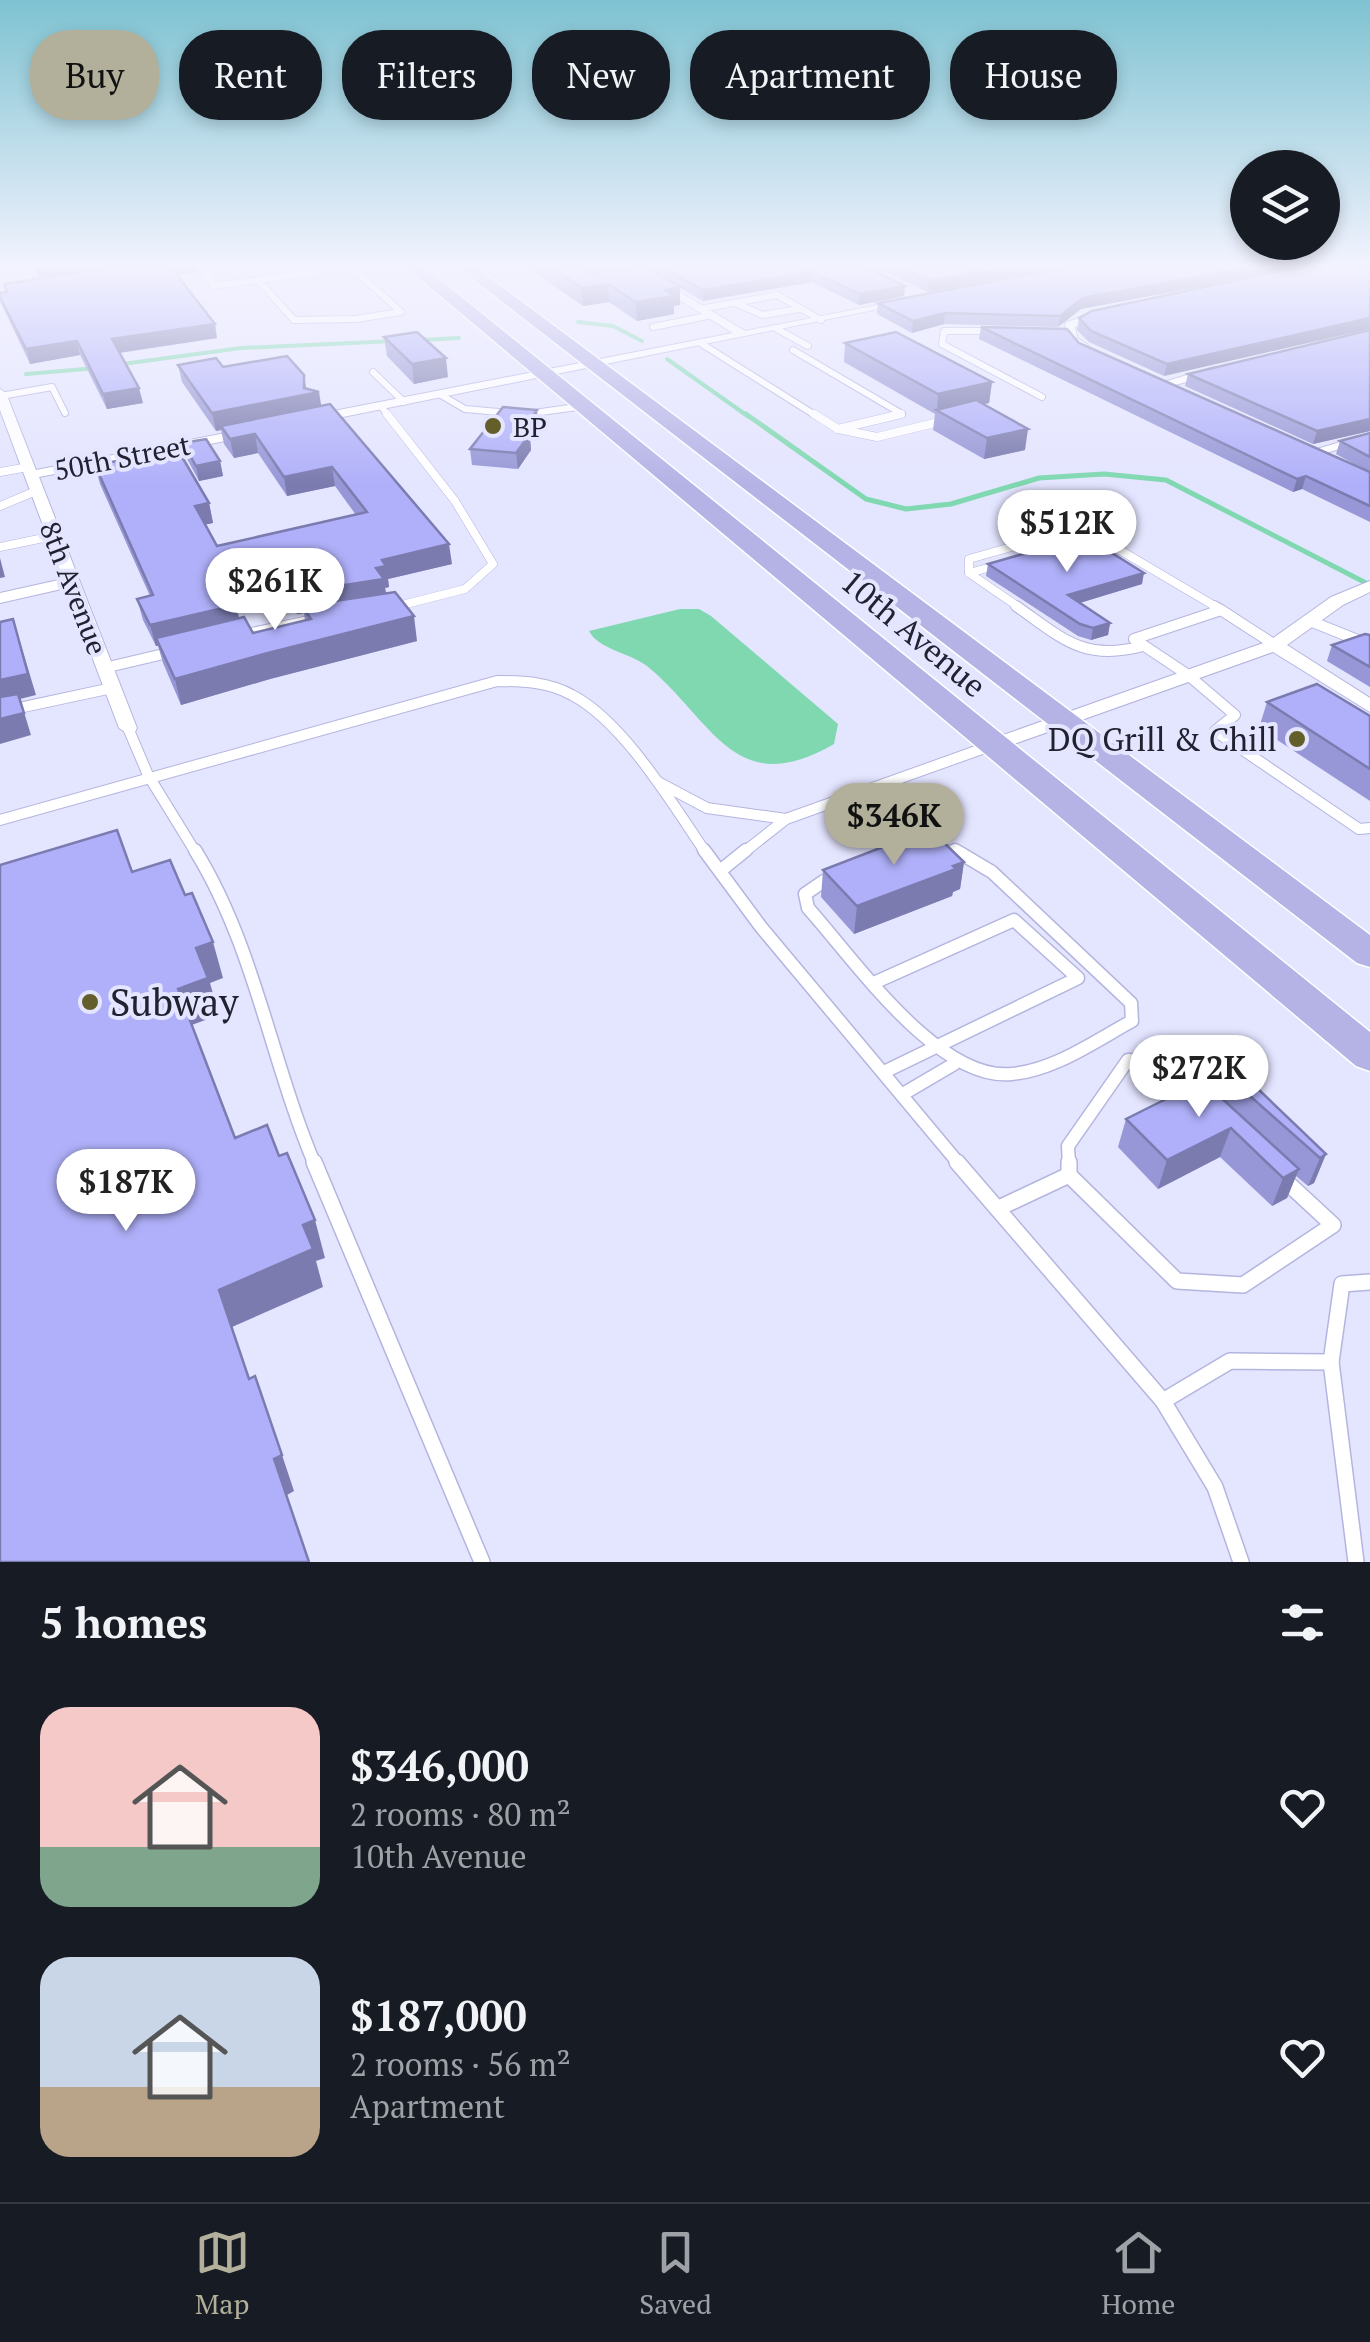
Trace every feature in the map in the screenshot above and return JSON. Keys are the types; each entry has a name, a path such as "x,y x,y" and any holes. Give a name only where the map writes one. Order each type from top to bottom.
{"main road":[{"name":"10th Avenue","path":"503,339 1370,1055"},
{"name":"10th Avenue","path":"560,339 1370,954"}],"street":[{"path":"303,422 726,339"},
{"path":"1073,339 1099,355"},
{"path":"1163,384 1238,366"},
{"path":"1147,376 1180,392"},
{"name":"8th Avenue","path":"1,394 6,427 32,478 128,728"},
{"name":"50th Street","path":"32,478 264,429"},
{"path":"1314,452 1370,436"},
{"path":"1297,445 1342,466"},
{"path":"0,598 70,582"},
{"path":"993,744 1275,644 1367,587"},
{"path":"1275,644 1370,706"}],"lane":[{"path":"796,339 808,346 793,350 902,414 838,428"},
{"path":"943,339 942,344 1042,397"},
{"path":"702,344 852,438 869,438 955,418"},
{"path":"373,372 404,402"},
{"path":"1,394 52,388 65,413"},
{"path":"442,394 465,408 506,413 544,414 585,406"},
{"path":"381,406 455,501 492,564 465,589 382,609"},
{"path":"0,472 32,478"},
{"path":"0,506 32,478"},
{"path":"969,573 969,559 1071,530 1096,536 1275,644"},
{"path":"0,547 53,536"},
{"path":"1060,547 1096,536"},
{"path":"969,573 1006,563"},
{"path":"969,573 1078,649 1124,651 1143,646"},
{"path":"1220,610 1134,639 1188,674 1236,715 1215,731 1359,829 1370,828"},
{"path":"233,638 316,620"},
{"path":"1310,621 1370,645"},
{"path":"104,668 178,651"},
{"path":"0,820 148,775 497,681 538,682 593,709 902,1094 1164,1402 1216,1487 1240,1562"},
{"path":"0,712 112,688"},
{"path":"128,728 148,775 199,857 260,997 298,1124 482,1562"},
{"path":"720,872 786,819 993,744"},
{"path":"653,779 707,808 786,819"},
{"path":"926,846 955,850 992,872 1131,1003 1132,1021 1023,1075 993,1078 954,1064 932,1046 876,982 808,908 805,894 824,881 926,846"},
{"path":"876,982 1014,920 1078,978 884,1072"},
{"path":"1128,1060 1156,1061 1333,1225 1243,1285 1178,1281 1069,1175 1068,1146 1128,1060"},
{"path":"902,1094 954,1064"},
{"path":"999,1208 1069,1175"},
{"path":"1356,1562 1331,1362 1342,1284 1370,1282"},
{"path":"1164,1402 1230,1361 1331,1362"}],"shaded area":[{"path":"680,609 699,609 711,616 838,724 834,744 800,760 772,764 748,759 709,730 647,666 599,642 589,631"}],"building":[{"path":"21,339 113,339 139,388 103,394 77,341 26,349"},
{"path":"386,339 425,339 446,358 412,364"},
{"path":"909,339 992,382 938,394 845,343"},
{"path":"1006,339 1075,339 1370,472 1370,506 1306,476 1297,479"},
{"path":"1109,339 1278,339 1167,364"},
{"path":"1333,339 1370,339 1370,419 1317,431 1188,374"},
{"path":"287,356 304,375 304,388 319,392 212,413 178,365 216,358 223,367"},
{"path":"976,400 1028,429 987,438 936,410"},
{"path":"330,404 449,544 382,560 386,566 376,568 384,579 293,593 273,562 218,573 236,605 150,625 137,599 153,595 95,465 178,450 209,503 195,506 217,546 367,512 332,467 284,477 255,434 230,439 221,426"},
{"path":"503,407 537,410 521,433 530,434 516,453 470,449"},
{"path":"1370,433 1370,457 1340,441"},
{"path":"206,439 220,461 196,466 183,443"},
{"path":"1082,537 1144,573 1068,595 1110,623 1093,628 1080,624 988,564"},
{"path":"395,592 414,616 175,679 156,638 244,617 253,633 311,619 302,606"},
{"path":"13,619 28,674 0,680 0,622"},
{"path":"1370,635 1370,667 1332,645"},
{"path":"1317,684 1370,716 1370,769 1267,702"},
{"path":"18,694 24,713 0,719 0,697"},
{"path":"117,830 132,872 170,860 185,895 192,893 213,942 196,948 208,978 178,989 235,1138 267,1125 279,1156 287,1153 315,1220 303,1225 313,1249 219,1290 249,1379 255,1376 282,1455 274,1459 309,1562 0,1562 0,865"},
{"path":"919,833 923,837 934,833 964,862 953,866 956,869 857,906 823,870"},
{"path":"1197,1038 1231,1068 1234,1066 1326,1154 1320,1158 1189,1042"},
{"path":"1170,1051 1299,1169 1283,1178 1231,1128 1167,1160 1126,1119 1188,1088 1156,1058"}],"waterway":[{"path":"419,340 441,339"},
{"path":"638,339 642,341"},
{"path":"115,365 241,348 395,341"},
{"path":"667,359 749,417"},
{"path":"26,374 97,368"},
{"path":"746,414 866,499 906,509 951,504 1039,478 1104,474 1166,480 1370,585"}],"place":[{"name":"BP","path":"493,426"},
{"name":"DQ Grill & Chill","path":"1297,739"},
{"name":"Subway","path":"90,1002"}]}
